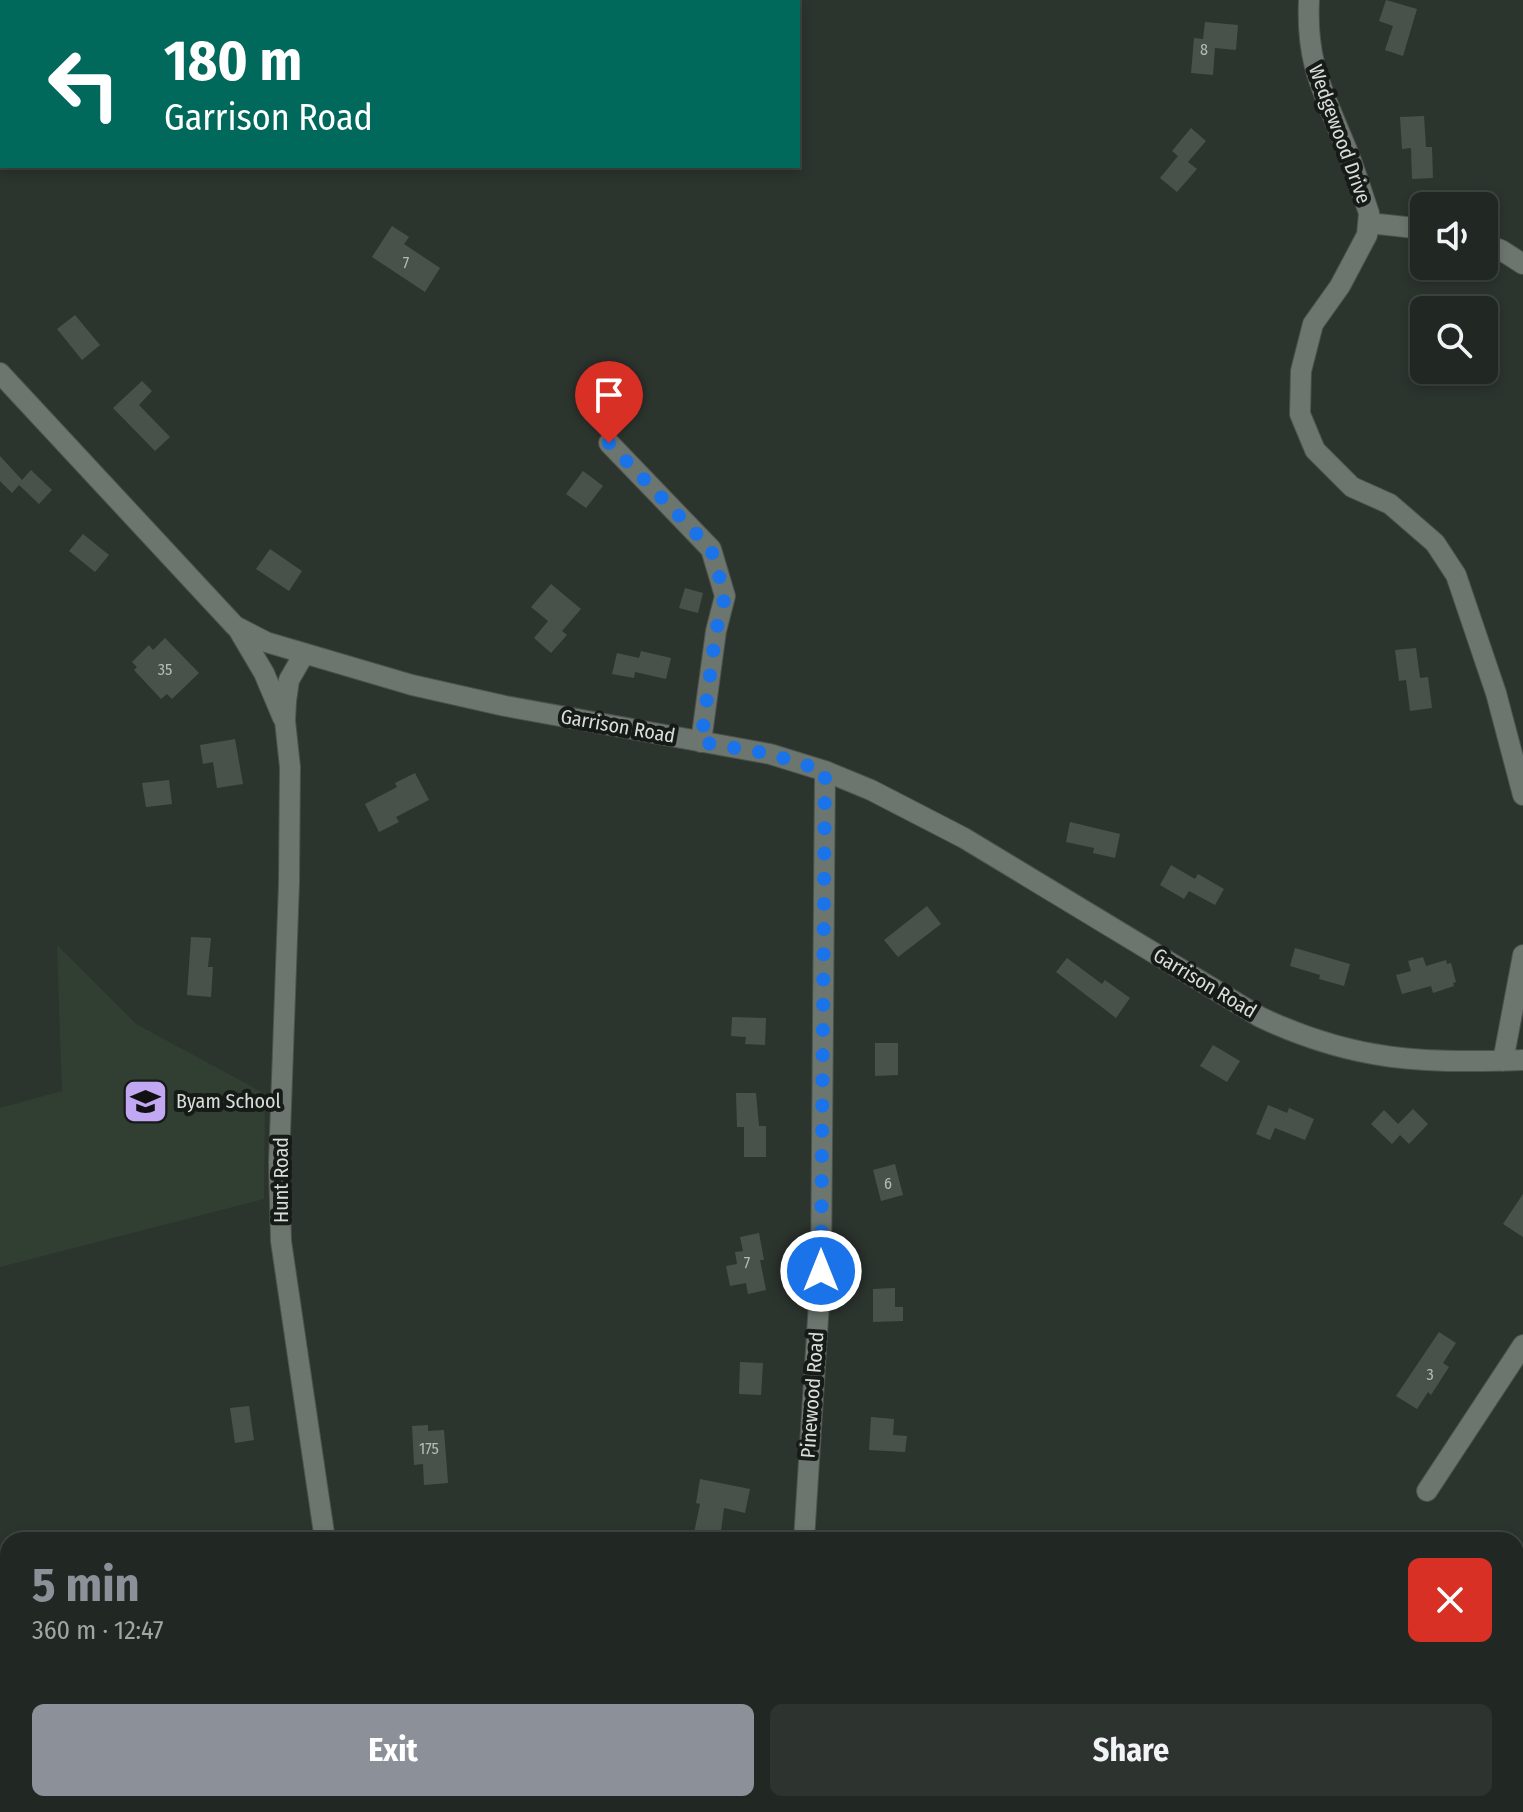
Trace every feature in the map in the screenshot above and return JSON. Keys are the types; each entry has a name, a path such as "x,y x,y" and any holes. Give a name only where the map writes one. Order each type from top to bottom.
{"street":[{"name":"Wedgewood Drive","path":"1309,0 1308,29 1313,65 1345,144 1369,213 1369,223 1367,235 1340,286 1313,324 1301,371 1300,414 1315,450 1352,487 1390,504 1435,543 1456,575 1496,693 1523,795"},
{"path":"1369,223 1410,227"},
{"path":"1498,249 1523,264"},
{"name":"Garrison Road","path":"0,373 235,626 266,642 458,696 770,754 825,771 871,790 964,838 1260,1017 1299,1035 1375,1056 1430,1061 1513,1061"},
{"path":"609,443 711,549 725,596 716,631 701,742"},
{"name":"Hunt Road","path":"235,626 264,673 285,721"},
{"name":"Hunt Road","path":"304,654 289,680 285,721 290,767 289,897 279,1162 281,1241 324,1532"},
{"name":"Pinewood Road","path":"805,1532 821,1271 825,771"},
{"path":"1513,1061 1523,955"},
{"path":"1427,1491 1523,1345"}],"shaded area":[{"name":"Byam School","path":"57,945 136,1024 265,1094 264,1199 0,1267 0,1108 62,1091"}],"building":[{"path":"1386,0 1417,9 1403,56 1385,50 1393,26 1379,21"},
{"path":"1205,22 1238,25 1236,50 1215,48 1213,75 1191,73 1194,38 1203,39"},
{"path":"1424,116 1426,147 1432,147 1433,178 1412,179 1411,148 1402,149 1400,117"},
{"path":"1191,128 1206,141 1188,162 1197,169 1177,192 1160,178 1178,156 1172,151"},
{"path":"392,226 409,237 404,244 440,268 425,292 372,257"},
{"path":"75,315 100,345 82,360 57,329"},
{"path":"142,381 152,391 139,405 170,437 155,451 113,408"},
{"path":"0,456 22,480 31,470 52,490 39,504 19,485 12,493 0,481"},
{"path":"583,471 603,486 586,508 566,494"},
{"path":"83,534 109,555 95,572 69,551"},
{"path":"270,549 302,571 289,591 256,569"},
{"path":"551,584 581,609 562,631 567,635 551,653 534,638 548,621 531,607"},
{"path":"685,588 703,593 698,613 679,608"},
{"path":"165,638 199,673 172,699 167,694 161,699 134,670 137,667 132,662 149,645 153,650"},
{"path":"1416,648 1420,678 1428,677 1432,708 1410,711 1406,680 1399,681 1395,650"},
{"path":"641,651 671,658 666,679 635,672 634,678 612,674 617,653 639,658"},
{"path":"235,739 243,784 217,788 213,762 203,764 200,745"},
{"path":"415,773 429,800 396,817 399,822 379,832 365,804 397,787 395,783"},
{"path":"169,780 172,804 146,807 142,783"},
{"path":"1070,822 1120,834 1115,858 1093,853 1094,848 1066,842"},
{"path":"1171,865 1195,879 1198,874 1224,889 1215,905 1189,891 1184,899 1160,885"},
{"path":"927,906 941,924 898,957 884,940"},
{"path":"191,937 211,938 208,967 213,967 211,997 187,995"},
{"path":"1295,948 1350,964 1344,986 1290,966"},
{"path":"1423,957 1426,966 1446,960 1447,964 1451,963 1456,982 1454,986 1433,993 1431,986 1402,994 1396,975 1411,971 1408,961"},
{"path":"1067,958 1102,984 1105,980 1130,998 1116,1018 1056,972"},
{"path":"732,1017 766,1018 765,1045 745,1044 746,1037 731,1036"},
{"path":"875,1043 898,1043 898,1075 875,1076"},
{"path":"1213,1045 1240,1061 1227,1082 1200,1066"},
{"path":"736,1093 756,1093 759,1126 766,1126 766,1157 744,1157 744,1127 737,1127"},
{"path":"1268,1105 1287,1113 1289,1108 1314,1119 1305,1140 1275,1128 1270,1140 1256,1134"},
{"path":"1413,1109 1428,1124 1409,1144 1400,1135 1392,1144 1371,1124 1384,1110 1398,1124"},
{"path":"895,1164 903,1195 881,1201 873,1170"},
{"path":"1523,1194 1523,1237 1503,1224"},
{"path":"759,1233 766,1290 748,1294 746,1283 730,1286 726,1266 737,1264 735,1252 743,1251 740,1237"},
{"path":"895,1288 895,1307 903,1307 903,1321 873,1322 873,1289"},
{"path":"1439,1332 1456,1343 1443,1363 1449,1367 1431,1395 1428,1392 1417,1409 1396,1396"},
{"path":"740,1362 763,1363 761,1395 739,1394"},
{"path":"249,1406 254,1440 235,1443 230,1408"},
{"path":"871,1417 894,1419 893,1435 907,1436 905,1452 869,1450"},
{"path":"428,1425 428,1431 444,1430 448,1483 424,1485 423,1464 414,1465 412,1426"},
{"path":"700,1479 750,1489 745,1513 724,1508 721,1532 694,1532 700,1504 696,1503"}],"place":[{"name":"Byam School","path":"145,1101"}],"route":[{"path":"609,443 711,549 725,596 716,631 701,742 770,754 825,771 821,1271"}]}
